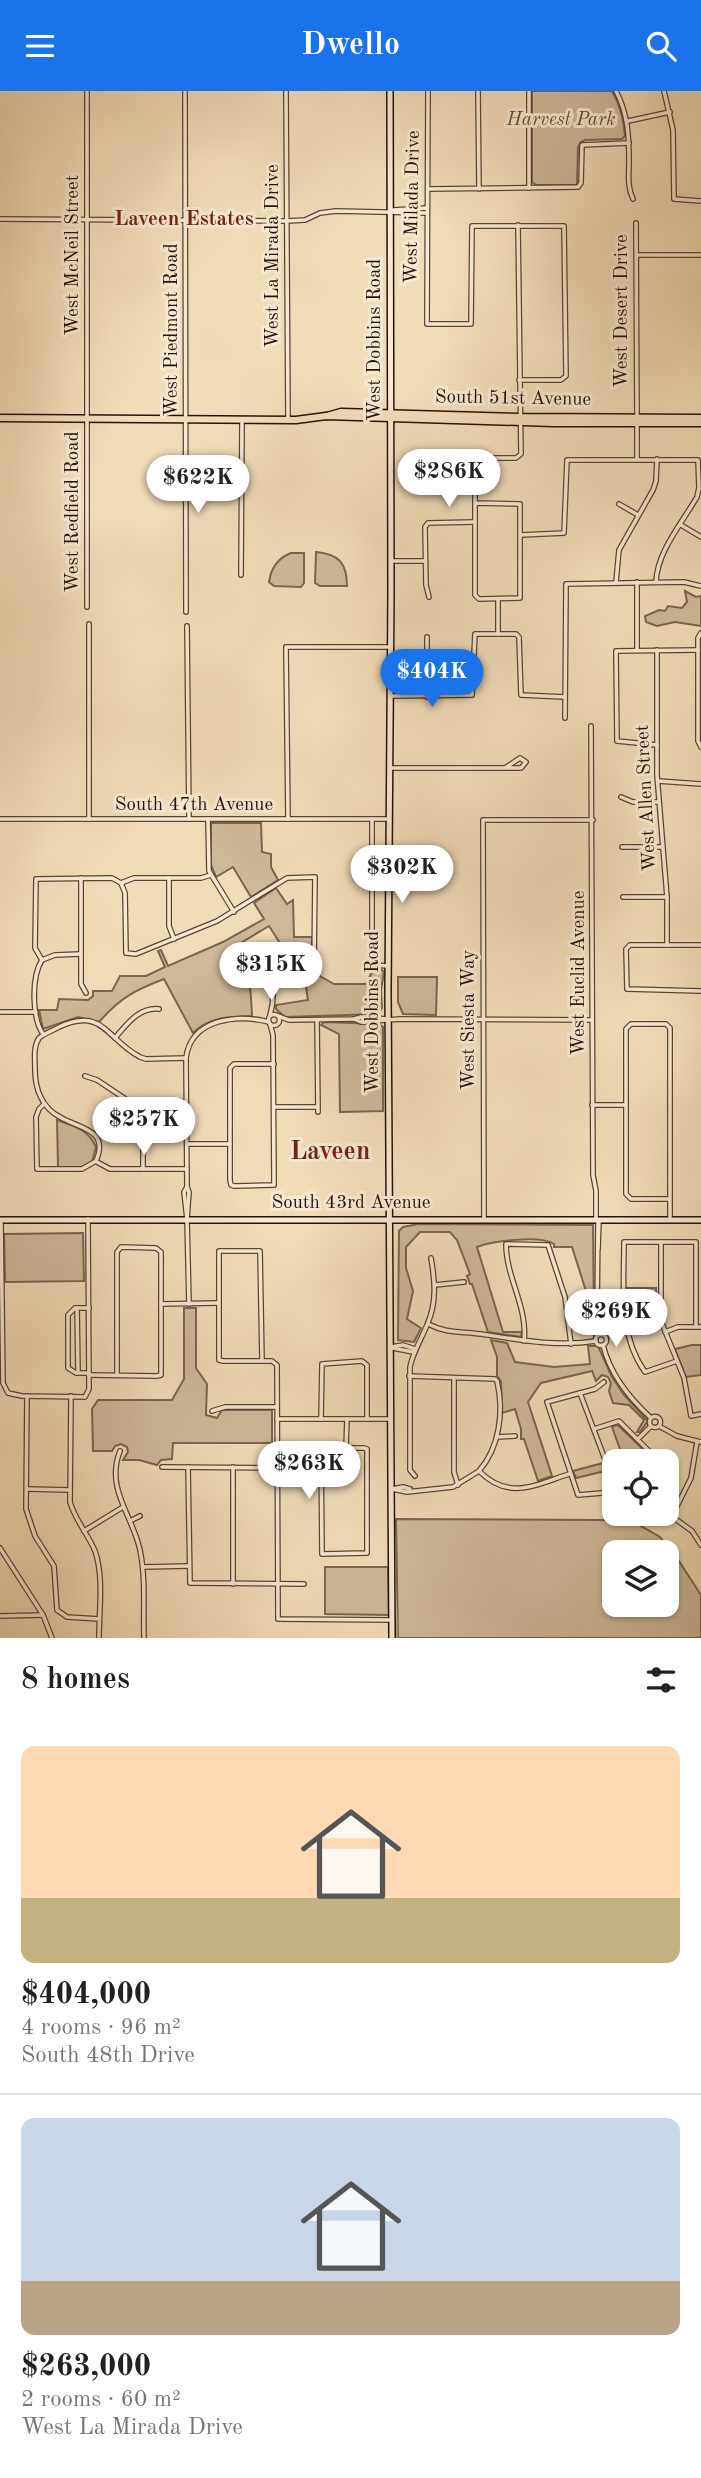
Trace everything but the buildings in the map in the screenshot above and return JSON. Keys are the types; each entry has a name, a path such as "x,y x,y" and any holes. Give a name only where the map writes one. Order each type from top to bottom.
{"main road":[{"name":"West Dobbins Road","path":"390,91 391,561 388,819 392,1638"},
{"name":"South 51st Avenue","path":"0,418 288,420 326,416 335,412 450,419 701,423"},
{"name":"South 51st Avenue","path":"391,415 479,414 521,420"},
{"path":"450,419 479,414"},
{"name":"South 51st Avenue","path":"637,421 701,418"},
{"name":"South 43rd Avenue","path":"0,1220 701,1220"}],"street":[{"name":"West McNeil Street","path":"87,91 87,418"},
{"name":"West Piedmont Road","path":"185,91 186,612"},
{"name":"West La Mirada Drive","path":"286,91 288,420"},
{"name":"West Milada Drive","path":"428,91 428,324 471,324 472,226 518,225"},
{"path":"478,91 479,189"},
{"path":"529,91 529,188"},
{"path":"616,91 627,121 629,188 633,199"},
{"path":"664,91 670,113 674,199 701,201"},
{"path":"627,121 670,113"},
{"path":"429,189 580,187 582,145 629,142"},
{"path":"0,219 287,221 305,220 327,211 391,211 398,208 427,210"},
{"name":"West Desert Drive","path":"636,223 637,459"},
{"path":"475,503 520,504 520,598 476,598 475,503 476,460 519,457 521,454 519,380 518,225 564,226 564,379 519,380"},
{"path":"636,255 701,255"},
{"name":"West Redfield Road","path":"87,418 88,607"},
{"path":"242,419 242,575"},
{"path":"616,582 616,556 655,485 657,459"},
{"path":"521,535 564,533 567,460 698,460 698,494 661,558 656,582"},
{"path":"619,504 639,516"},
{"path":"429,597 426,585 425,527 428,523 475,522"},
{"path":"681,525 701,537"},
{"path":"391,561 425,561"},
{"path":"637,582 637,650"},
{"path":"565,718 566,584 684,582 701,586"},
{"path":"498,599 498,634"},
{"path":"89,624 89,819"},
{"path":"187,626 189,819"},
{"path":"389,697 472,695 475,634 498,634 519,635 521,695 565,697"},
{"path":"700,634 700,747"},
{"path":"427,637 427,697"},
{"path":"288,819 286,647 390,647"},
{"name":"West Allen Street","path":"657,650 657,781 667,897 667,945"},
{"path":"657,745 617,741 616,651 698,650"},
{"name":"West Euclid Avenue","path":"591,726 593,1175 600,1245 597,1303 600,1334 606,1337 603,1345 619,1381 630,1397 651,1418 659,1417 659,1426"},
{"path":"388,768 505,768 521,768 526,762 522,758 517,759 505,768"},
{"path":"657,781 701,784"},
{"path":"621,797 633,802 659,802"},
{"name":"South 47th Avenue","path":"0,819 388,819"},
{"path":"208,819 208,866 234,912"},
{"path":"372,819 373,959 376,965 389,966"},
{"name":"West Siesta Way","path":"484,1220 483,820 593,820"},
{"path":"622,847 663,847"},
{"path":"121,883 134,878 211,875"},
{"path":"42,960 35,948 36,880 112,878 121,883 125,893 126,953 144,953 234,912 287,878 315,877 316,964 311,975 304,979 273,985"},
{"path":"80,878 81,984 86,993"},
{"path":"169,878 169,926 174,939"},
{"path":"623,897 667,897"},
{"path":"701,945 627,946 627,989 701,991"},
{"path":"252,947 262,956 273,985 270,1016 273,1023 274,1064 274,1185 231,1185 231,1065 274,1064"},
{"path":"43,1034 37,1022 35,976 42,960 55,954 81,954"},
{"path":"273,1005 277,1016 273,1023"},
{"path":"115,1038 138,1014 147,1009 159,1009"},
{"path":"0,1012 36,1012"},
{"path":"260,1020 277,1016 289,1020"},
{"path":"189,1304 185,1210 186,1058 189,1046 200,1030 214,1022 260,1020 273,1023 289,1020 354,1019 361,1022 389,1019 592,1020"},
{"path":"44,1103 38,1109 36,1117 37,1169 82,1169 96,1161 98,1143 90,1131 62,1119 44,1103 35,1081 36,1041 43,1034 71,1022 86,1020 96,1023 132,1053 146,1059 186,1058"},
{"path":"274,1107 318,1109 317,1020"},
{"path":"670,1199 628,1198 626,1194 628,1025 669,1025 670,1199 670,1220"},
{"path":"85,1076 97,1080 124,1099 186,1102"},
{"path":"142,1169 143,1102"},
{"path":"593,1105 626,1105"},
{"path":"187,1144 230,1144"},
{"path":"96,1161 110,1169 187,1169"},
{"path":"0,1220 1,1378 8,1393 71,1396 88,1394 88,1219"},
{"path":"665,1332 678,1327 699,1327 696,1242 624,1242 624,1317 632,1347 645,1372 677,1360"},
{"path":"661,1242 660,1311 685,1385 691,1416 701,1414"},
{"path":"524,1341 526,1328 510,1273 506,1244 548,1245 565,1297 571,1344"},
{"path":"89,1308 77,1308 69,1312 68,1368 89,1374 117,1375 161,1375 160,1249 118,1249 117,1375"},
{"path":"262,1361 260,1251 219,1251 219,1360 275,1362 278,1619 392,1620"},
{"path":"415,1476 410,1471 409,1376 415,1351 428,1324 434,1301 435,1285 431,1258"},
{"path":"435,1285 464,1283"},
{"path":"161,1304 218,1303"},
{"path":"597,1303 624,1303"},
{"path":"77,1308 78,1373"},
{"path":"428,1324 447,1332 571,1344 596,1341 603,1345"},
{"path":"596,1341 600,1334"},
{"path":"391,1347 403,1345 415,1351"},
{"path":"321,1419 322,1364 366,1362 367,1419"},
{"path":"393,1489 398,1492 458,1485 479,1471 489,1458 497,1437 495,1379 409,1376"},
{"path":"454,1378 454,1472 458,1485"},
{"path":"602,1493 578,1495 547,1402 595,1389 604,1382"},
{"path":"580,1393 602,1451"},
{"path":"27,1396 28,1517 35,1535 54,1566 55,1605 62,1615 99,1619"},
{"path":"71,1396 70,1490 73,1513 98,1560 99,1638"},
{"path":"212,1411 225,1407 277,1407"},
{"path":"638,1439 651,1426 651,1418"},
{"path":"277,1419 392,1419"},
{"path":"346,1448 347,1419"},
{"path":"594,1429 619,1421 648,1449"},
{"path":"651,1426 659,1426 677,1436 699,1442 691,1478 679,1502"},
{"path":"497,1437 515,1436"},
{"path":"277,1448 321,1448 346,1448 367,1449 367,1553 321,1554 321,1448"},
{"path":"120,1451 117,1459 117,1489 122,1507 137,1537 143,1567 144,1638"},
{"path":"162,1467 277,1468"},
{"path":"188,1467 190,1583 304,1584"},
{"path":"233,1467 233,1584"},
{"path":"479,1471 492,1483 515,1489 570,1473"},
{"path":"26,1489 70,1490"},
{"path":"84,1531 122,1507"},
{"path":"130,1521 140,1516"},
{"path":"679,1521 699,1538 701,1545"},
{"path":"0,1548 43,1615 52,1638"},
{"path":"143,1567 188,1566"},
{"path":"0,1616 43,1615"}],"green space":[{"name":"Harvest Park","path":"532,91 612,91 615,96 625,136 622,139 581,142 578,147 577,185 536,185 532,182"},
{"path":"316,552 331,555 340,561 345,571 347,586 320,586 315,583"},
{"path":"291,553 304,553 304,583 301,587 274,586 269,582 273,568"},
{"path":"685,591 696,597 701,596 701,626 675,622 657,626 646,622 645,616 659,610 665,611 668,606 682,608 687,602"},
{"path":"211,823 261,823 262,852 271,854 271,867 278,880 251,897 233,867 216,877 211,865"},
{"path":"276,888 287,904 293,900 294,937 312,937 312,967 307,974 294,978 292,962 269,926 224,953 235,971 242,967 248,979 252,1016 213,1020 193,1033 164,979 128,996 99,1022 78,1017 43,1029 39,1010 57,1010 59,999 88,1000 93,996 93,991 112,991 120,976 146,976 165,967 158,951 161,950 168,966 223,942 264,919 254,903"},
{"path":"374,968 384,972 382,1008 377,1014 285,1017 276,1009 276,1005 308,1000 305,981 316,974 334,984 366,984"},
{"path":"398,977 437,977 436,1015 403,1014 398,1002"},
{"path":"324,1022 379,1024 383,1027 383,1111 340,1112 339,1034 321,1025"},
{"path":"57,1120 80,1129 89,1136 96,1147 92,1162 82,1167 58,1167"},
{"path":"419,1224 593,1225 594,1336 586,1291 572,1247 554,1247 554,1244 547,1241 527,1239 477,1247 503,1332 522,1332 521,1337 488,1332 467,1276 470,1274 457,1240 450,1232 420,1232 406,1247 406,1268 413,1291 407,1319 421,1328 414,1342 398,1340 399,1231 403,1227"},
{"path":"83,1233 84,1281 5,1282 4,1234"},
{"path":"627,1288 656,1288 657,1306 627,1308"},
{"path":"184,1308 196,1308 196,1368 207,1384 206,1415 217,1418 222,1410 272,1410 272,1443 173,1443 172,1459 161,1460 157,1465 139,1460 123,1460 128,1452 127,1447 121,1444 115,1446 112,1451 93,1451 92,1409 98,1400 172,1400 184,1379"},
{"path":"491,1340 507,1343 515,1362 554,1367 590,1364 588,1346 598,1346 612,1377 624,1395 648,1421 640,1432 637,1432 644,1420 629,1405 613,1403 608,1377 602,1375 596,1381 592,1371 541,1383 528,1402 552,1476 538,1481 524,1439 521,1439 515,1409 502,1413 501,1381 497,1376 497,1357"},
{"path":"701,1345 701,1375 686,1377 675,1349"},
{"path":"619,1426 643,1449 620,1449 612,1427"},
{"path":"602,1463 602,1472 576,1478 573,1471"},
{"path":"396,1519 602,1520 602,1526 641,1526 662,1540 602,1540 602,1617 679,1617 679,1561 701,1595 701,1638 398,1638"},
{"path":"325,1567 388,1567 389,1615 325,1614"}],"waterway":[{"path":"396,1619 396,1638"}],"district":[{"name":"Laveen Estates","path":"184,219"},
{"name":"Laveen","path":"330,1152"}]}
